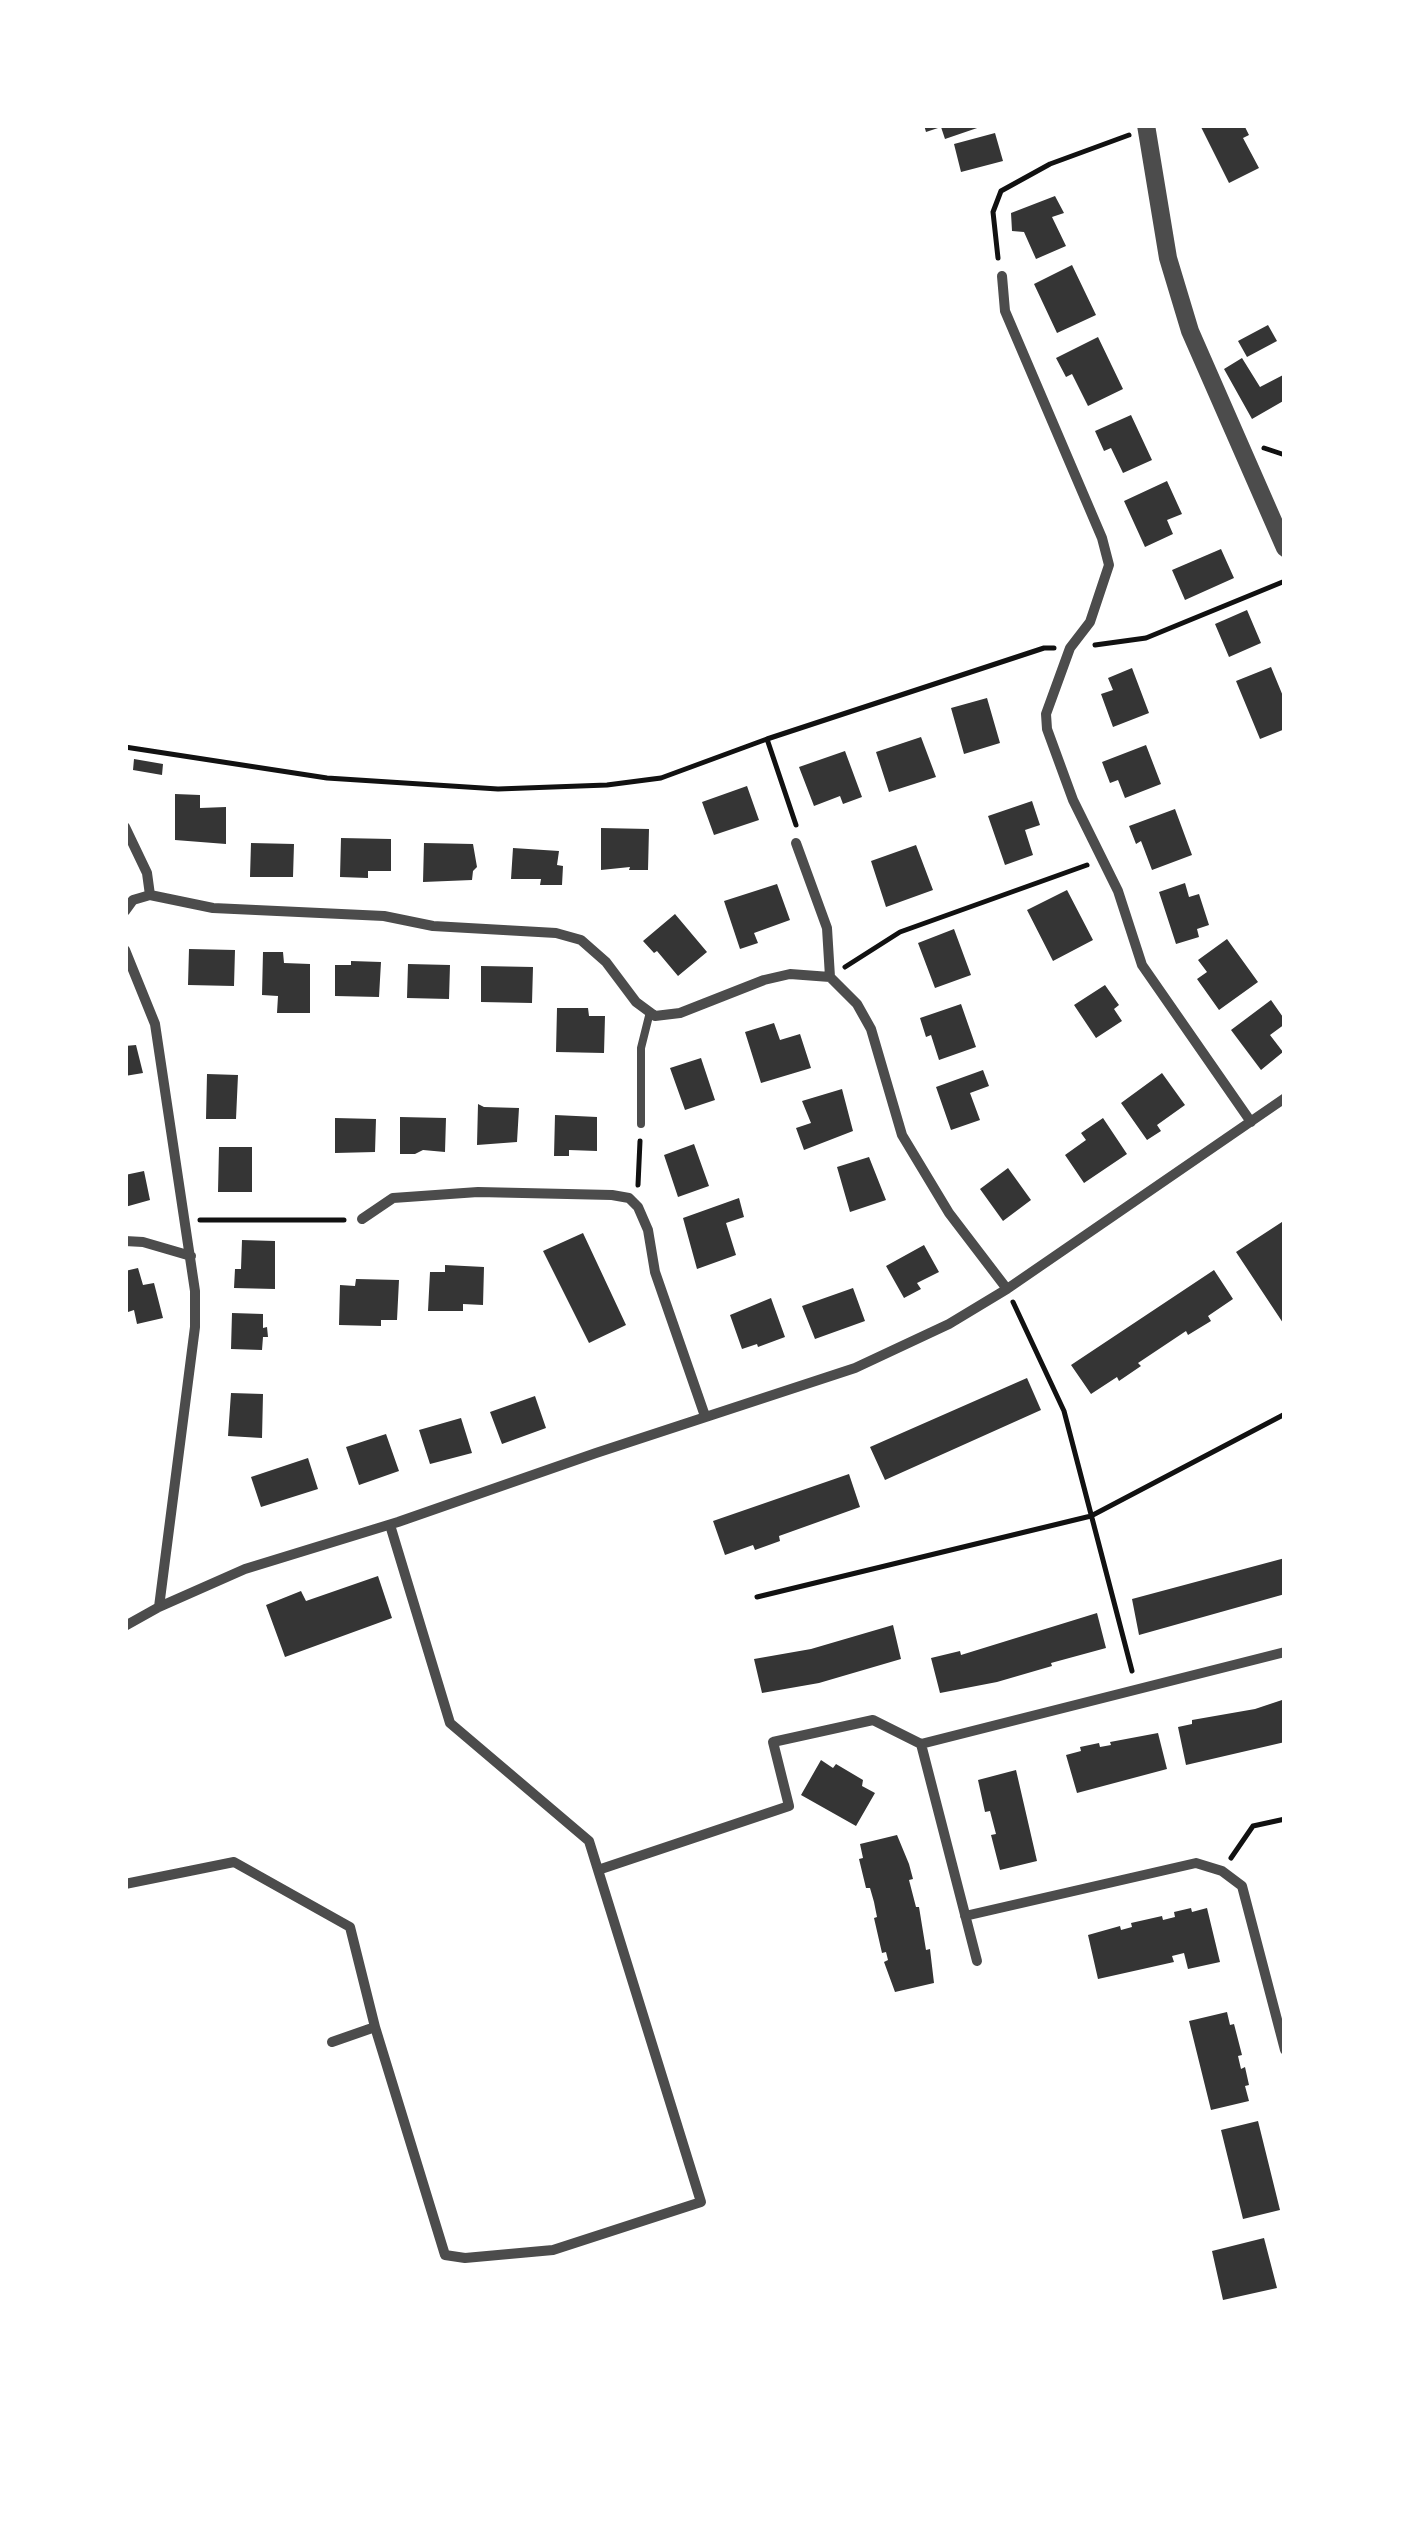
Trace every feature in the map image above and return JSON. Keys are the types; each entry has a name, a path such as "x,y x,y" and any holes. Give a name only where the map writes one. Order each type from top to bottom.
{"street":[{"path":"1147,127 1168,258 1190,331 1285,548"},
{"path":"1002,276 1006,310 1102,538 1109,565 1090,622 1070,648 1046,714 1046,729 1073,800 1118,890 1142,965 1250,1122"},
{"path":"125,828 147,873 150,894"},
{"path":"796,843 827,928 830,977"},
{"path":"125,911 133,900 150,894 213,908 384,916 432,926 556,933 581,940 606,962 636,1002 655,1016 680,1013 764,980 790,974 830,977 858,1004 872,1029 902,1135 950,1212 1006,1289"},
{"path":"125,950 155,1024 195,1291 195,1327 159,1606"},
{"path":"125,1626 159,1606 245,1569 390,1525 854,1368 949,1324 1006,1289 1285,1098"},
{"path":"362,1219 393,1198 478,1192 612,1194 633,1202 648,1230 655,1272 705,1416"},
{"path":"125,1241 144,1242 190,1256"},
{"path":"125,1884 234,1862 350,1927 375,2027 445,2256 465,2258 553,2250 701,2202 590,1841 450,1723 390,1525"},
{"path":"598,1870 788,1806 773,1742 873,1720 922,1744 1285,1652"},
{"path":"922,1744 977,1961"},
{"path":"966,1916 1196,1863 1222,1871 1242,1886 1285,2050"},
{"path":"332,2042 375,2027"}],"lane":[{"path":"641,1124 641,1048 650,1012"}],"path":[{"path":"1002,276 993,212 1001,191 1050,164 1147,127"},
{"path":"125,748 327,778 498,789 608,785 661,778 1044,648 1146,638 1285,581"},
{"path":"766,740 797,829 796,843"},
{"path":"830,977 900,932 1103,860"},
{"path":"633,1202 639,1176 641,1124"},
{"path":"186,1220 362,1219"},
{"path":"1006,1289 1064,1411 1137,1688"},
{"path":"757,1598 1091,1516 1285,1414"},
{"path":"1222,1871 1253,1826 1285,1819"}],"building":[{"path":"924,125 983,126 945,139 941,127 926,132"},
{"path":"1200,125 1244,125 1249,135 1243,138 1259,168 1229,183"},
{"path":"995,133 1003,161 961,172 954,144"},
{"path":"1055,196 1064,213 1052,217 1066,246 1036,259 1024,232 1012,231 1011,213"},
{"path":"1072,265 1096,315 1057,333 1034,284"},
{"path":"1268,325 1277,341 1247,357 1238,341"},
{"path":"1098,337 1123,389 1088,406 1072,374 1066,377 1056,358"},
{"path":"1242,358 1260,387 1285,374 1285,400 1252,419 1224,369"},
{"path":"1131,415 1152,460 1123,473 1111,448 1104,451 1095,431"},
{"path":"1167,481 1182,514 1167,520 1173,534 1145,547 1124,501"},
{"path":"1221,549 1234,578 1185,600 1172,570"},
{"path":"1247,610 1261,643 1229,657 1215,624"},
{"path":"1271,667 1285,701 1285,729 1260,739 1236,681"},
{"path":"1132,668 1149,713 1113,727 1101,694 1113,690 1108,678"},
{"path":"987,698 1000,743 964,754 951,708"},
{"path":"921,737 936,777 889,792 876,752"},
{"path":"1146,745 1161,784 1125,798 1118,780 1110,783 1102,762"},
{"path":"845,751 862,797 843,804 840,796 814,806 799,767"},
{"path":"134,759 163,764 162,775 133,770"},
{"path":"747,786 759,820 714,835 702,802"},
{"path":"175,794 200,795 200,808 226,807 226,844 175,840"},
{"path":"1032,801 1040,825 1025,830 1033,855 1005,865 988,816"},
{"path":"1175,809 1192,855 1152,870 1141,841 1136,844 1129,826"},
{"path":"601,828 649,829 648,870 601,870"},
{"path":"341,838 391,839 391,871 368,871 368,878 340,877"},
{"path":"251,843 294,844 293,877 250,877"},
{"path":"424,843 473,844 477,867 472,880 423,882"},
{"path":"916,845 933,890 886,907 871,861"},
{"path":"513,848 559,851 557,865 563,866 562,885 540,885 541,879 511,879"},
{"path":"1185,883 1189,897 1199,894 1209,925 1197,929 1199,937 1176,944 1159,892"},
{"path":"777,884 790,920 754,933 758,943 740,949 724,901"},
{"path":"1067,890 1093,940 1053,961 1027,910"},
{"path":"675,914 707,952 678,976 643,941"},
{"path":"954,929 971,975 935,988 918,943"},
{"path":"1227,939 1258,982 1219,1010 1197,979 1207,972 1198,960"},
{"path":"189,949 235,950 234,986 188,985"},
{"path":"263,952 283,952 284,963 310,964 310,1013 277,1013 278,996 262,995"},
{"path":"351,961 381,962 379,997 335,996 335,965 351,965"},
{"path":"408,964 450,965 449,999 407,998"},
{"path":"481,966 533,967 532,1003 481,1002"},
{"path":"1105,985 1119,1005 1114,1009 1122,1021 1096,1038 1074,1005"},
{"path":"1271,1000 1285,1020 1270,1035 1283,1052 1261,1070 1231,1030"},
{"path":"961,1004 976,1047 939,1060 931,1035 926,1037 920,1018"},
{"path":"557,1008 588,1008 589,1016 605,1016 604,1053 556,1052"},
{"path":"774,1023 780,1040 800,1034 811,1068 761,1083 745,1032"},
{"path":"136,1045 143,1073 125,1076 125,1046"},
{"path":"701,1058 715,1100 685,1110 670,1068"},
{"path":"983,1070 989,1086 970,1093 980,1120 951,1130 936,1087"},
{"path":"1162,1073 1185,1105 1157,1125 1161,1131 1147,1140 1121,1103"},
{"path":"207,1074 238,1075 236,1119 206,1119"},
{"path":"842,1089 853,1131 804,1150 796,1128 811,1123 802,1101"},
{"path":"478,1104 519,1108 517,1142 477,1145"},
{"path":"555,1115 597,1117 597,1151 569,1150 569,1156 554,1156"},
{"path":"400,1117 446,1118 445,1152 400,1154"},
{"path":"335,1118 376,1119 375,1152 335,1153"},
{"path":"1103,1118 1127,1154 1084,1183 1065,1155 1086,1140 1081,1133"},
{"path":"694,1144 709,1186 678,1197 664,1155"},
{"path":"219,1147 252,1147 252,1192 218,1192"},
{"path":"869,1157 886,1200 850,1212 837,1167"},
{"path":"1008,1168 1031,1200 1003,1221 980,1189"},
{"path":"144,1171 150,1200 125,1207 125,1175"},
{"path":"739,1198 744,1217 726,1223 736,1255 697,1269 683,1218"},
{"path":"1285,1220 1285,1326 1236,1252"},
{"path":"583,1233 626,1325 589,1343 543,1251"},
{"path":"242,1240 275,1241 275,1289 234,1288 235,1269 241,1269"},
{"path":"924,1245 939,1272 917,1283 921,1289 904,1298 886,1266"},
{"path":"445,1265 484,1267 483,1305 463,1304 463,1311 428,1311 430,1272 445,1272"},
{"path":"138,1268 143,1285 154,1283 163,1318 137,1324 134,1310 125,1313 125,1271"},
{"path":"1214,1270 1233,1299 1208,1316 1211,1321 1188,1335 1186,1331 1138,1363 1141,1366 1119,1381 1117,1377 1091,1394 1071,1365"},
{"path":"356,1279 399,1280 397,1320 381,1320 381,1326 339,1325 340,1285 355,1286"},
{"path":"853,1288 865,1321 815,1339 802,1306"},
{"path":"771,1298 785,1337 742,1349 730,1315"},
{"path":"232,1313 263,1314 268,1337 263,1337 262,1350 231,1349"},
{"path":"1027,1378 1041,1410 885,1480 870,1447"},
{"path":"231,1393 263,1394 262,1438 228,1436"},
{"path":"535,1396 546,1428 502,1444 490,1412"},
{"path":"461,1418 472,1453 430,1464 419,1430"},
{"path":"386,1434 399,1471 359,1485 346,1447"},
{"path":"308,1458 318,1489 261,1507 251,1477"},
{"path":"849,1474 860,1507 779,1536 780,1541 755,1550 753,1545 725,1555 713,1521"},
{"path":"1285,1558 1285,1594 1139,1635 1132,1599"},
{"path":"378,1576 392,1618 285,1657 266,1605 301,1591 306,1601"},
{"path":"1097,1613 1106,1648 997,1682 940,1693 931,1658 960,1651 961,1655"},
{"path":"893,1625 901,1659 819,1683 762,1693 754,1659 811,1649"},
{"path":"1285,1699 1285,1742 1186,1765 1178,1727 1192,1724 1192,1720 1255,1709"},
{"path":"1158,1733 1167,1769 1077,1793 1066,1755 1081,1751 1080,1747 1099,1743 1100,1747"},
{"path":"821,1760 863,1780 862,1786 875,1793 856,1826 801,1795"},
{"path":"1016,1770 1037,1861 1000,1870 991,1835 996,1834 990,1811 985,1812 978,1780"},
{"path":"897,1835 913,1879 909,1880 919,1907 926,1950 930,1949 934,1983 895,1992 884,1962 888,1960 886,1952 882,1953 874,1902 859,1859 863,1858 860,1844"},
{"path":"1191,1908 1192,1912 1207,1908 1220,1962 1188,1969 1184,1953 1172,1956 1174,1962 1098,1979 1088,1935 1120,1926 1121,1930 1132,1927 1131,1923 1162,1916 1163,1920 1175,1917 1174,1912"},
{"path":"1227,2012 1242,2055 1238,2056 1241,2069 1245,2067 1249,2101 1211,2110 1189,2021"},
{"path":"1258,2121 1280,2210 1243,2219 1221,2130"},
{"path":"1264,2238 1277,2288 1223,2300 1212,2251"}]}
